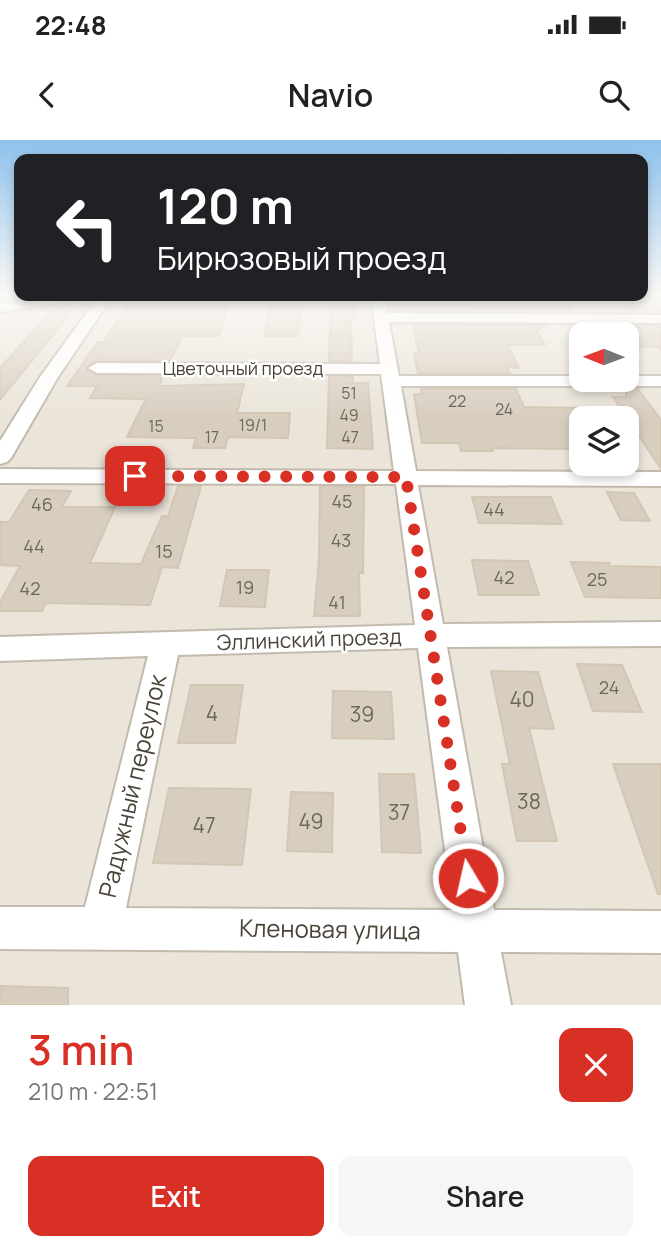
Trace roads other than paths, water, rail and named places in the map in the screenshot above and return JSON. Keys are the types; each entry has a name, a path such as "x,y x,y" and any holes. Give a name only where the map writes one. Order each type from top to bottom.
{"street":[{"path":"0,458 49,377 78,336"},
{"path":"385,336 488,1005"},
{"name":"Цветочный проезд","path":"97,368 661,381"},
{"path":"0,476 661,480"},
{"name":"Эллинский проезд","path":"0,649 431,636 661,634"},
{"name":"Радужный переулок","path":"101,928 166,643"},
{"name":"Кленовая улица","path":"0,929 661,933"}]}
